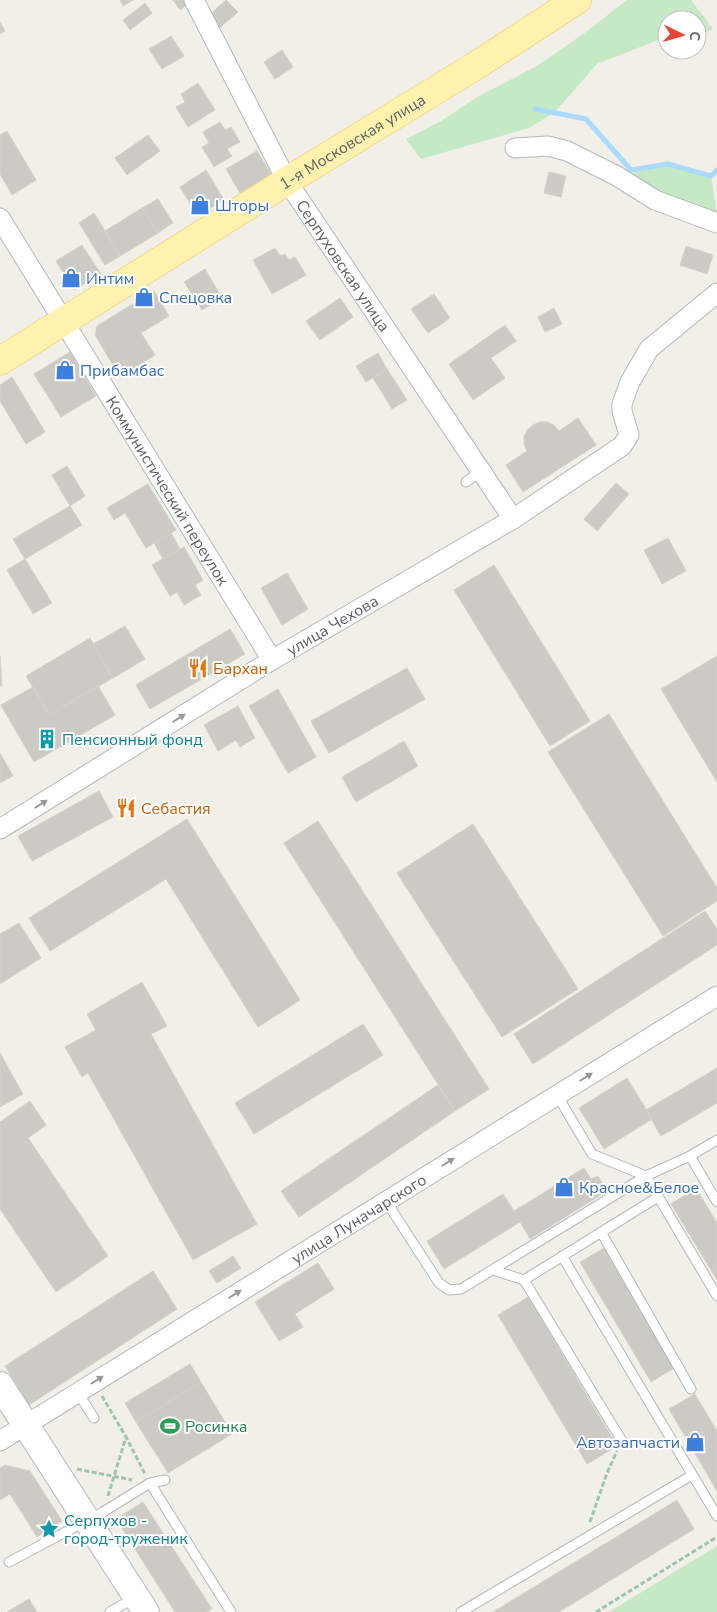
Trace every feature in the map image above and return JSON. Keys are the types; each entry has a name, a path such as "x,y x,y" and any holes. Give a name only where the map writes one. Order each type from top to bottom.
{"main road":[{"name":"1-я Московская улица","path":"0,361 287,181 472,68 577,0"}],"street":[{"name":"Серпуховская улица","path":"194,0 287,181 513,518"},
{"path":"515,148 548,146 566,151 618,176 655,200 717,223"},
{"name":"Коммунистический переулок","path":"0,218 272,660"},
{"name":"улица Чехова","path":"0,829 272,660 513,518 622,446 629,435 622,411 622,404 630,382 649,349 717,293"},
{"name":"улица Луначарского","path":"0,1441 717,996"},
{"path":"0,1385 26,1424 95,1516 142,1604"}],"lane":[{"path":"466,482 481,470"},
{"path":"557,1095 592,1154 646,1176 717,1296"},
{"path":"386,1201 439,1283 449,1290 462,1289 646,1176 690,1156 717,1140"},
{"path":"690,1156 717,1202"},
{"path":"524,1280 658,1197"},
{"path":"601,1232 691,1389"},
{"path":"562,1256 717,1516"},
{"path":"493,1270 524,1280 622,1441"},
{"path":"78,1393 94,1418"},
{"path":"461,1612 692,1475"},
{"path":"9,1562 150,1484 165,1480"},
{"path":"150,1484 231,1612"},
{"path":"110,1612 142,1604"}],"path":[{"path":"94,1382 126,1437 150,1484"},
{"path":"95,1516 114,1476 126,1437"},
{"path":"584,1539 607,1473 622,1441"},
{"path":"79,1476 74,1468 150,1484"},
{"path":"596,1612 717,1537"}],"green space":[{"path":"627,0 691,0 699,10 657,10 657,40 597,64 554,113 529,128 421,159 406,139 441,121 477,97 537,66 586,32"},
{"path":"707,21 713,29 707,32"},
{"path":"668,164 711,176 717,214 663,201 631,170"},
{"path":"717,1546 717,1612 609,1612"}],"building":[{"path":"120,0 133,0 123,6"},
{"path":"173,0 193,0 180,10"},
{"path":"226,0 238,12 216,31 205,19"},
{"path":"145,3 152,13 130,30 123,20"},
{"path":"0,22 5,31 0,34"},
{"path":"171,36 184,56 162,69 149,49"},
{"path":"282,50 293,67 275,79 264,62"},
{"path":"198,83 215,110 188,127 176,107 185,102 181,94"},
{"path":"220,122 225,130 231,127 240,142 227,149 232,156 214,167 202,147 209,143 203,132"},
{"path":"7,131 36,180 12,195 0,174 0,135"},
{"path":"148,135 160,151 127,175 115,158"},
{"path":"257,151 271,174 240,193 226,169"},
{"path":"206,170 224,200 198,216 180,187"},
{"path":"549,172 566,176 561,197 544,193"},
{"path":"158,199 173,223 158,233 142,208"},
{"path":"142,208 158,233 120,256 105,231"},
{"path":"94,213 120,256 105,265 79,223"},
{"path":"82,245 101,274 74,290 56,261"},
{"path":"686,246 713,255 707,274 680,265"},
{"path":"275,248 280,256 285,254 289,260 295,257 306,275 272,294 253,260"},
{"path":"205,269 222,298 202,310 184,282"},
{"path":"154,291 169,316 141,333 155,355 120,377 95,335 97,326"},
{"path":"434,294 450,318 428,333 411,309"},
{"path":"340,298 353,317 320,340 306,321"},
{"path":"554,308 562,324 545,332 538,317"},
{"path":"505,325 516,341 491,358 505,378 473,400 449,364"},
{"path":"70,352 96,396 61,417 34,374"},
{"path":"378,353 387,369 366,382 356,366"},
{"path":"387,369 407,400 392,409 373,378"},
{"path":"12,377 45,432 26,444 0,401 0,385"},
{"path":"578,418 596,445 523,492 506,465 527,451 524,437 527,430 540,422 547,422 554,425 559,431"},
{"path":"67,466 85,496 70,506 52,475"},
{"path":"616,483 629,494 597,531 584,519"},
{"path":"148,484 176,530 146,548 125,513 114,520 107,508"},
{"path":"70,506 82,525 25,559 13,539"},
{"path":"171,533 180,549 163,559 154,543"},
{"path":"668,538 686,571 662,584 644,550"},
{"path":"184,547 203,580 195,585 201,595 184,605 177,592 170,596 152,565"},
{"path":"25,559 52,603 33,614 7,570"},
{"path":"494,565 590,721 550,746 454,590"},
{"path":"287,573 308,609 282,625 261,588"},
{"path":"125,626 145,659 113,678 93,644"},
{"path":"230,629 245,654 150,709 136,685"},
{"path":"90,638 113,678 49,715 26,676"},
{"path":"0,656 2,686 0,686"},
{"path":"717,656 717,782 661,689"},
{"path":"407,668 425,699 329,753 311,721"},
{"name":"Пенсионный фонд","path":"98,686 115,715 34,762 1,705 33,687 49,715"},
{"path":"278,689 316,757 288,773 249,706"},
{"path":"238,706 255,738 240,747 236,740 218,751 204,725"},
{"path":"609,714 717,888 717,901 663,936 548,752"},
{"path":"404,741 418,766 356,802 342,777"},
{"path":"0,753 13,776 0,783"},
{"path":"99,791 113,817 32,861 18,836"},
{"path":"187,819 300,1000 258,1027 166,879 50,951 29,918"},
{"path":"318,821 489,1089 455,1111 284,843"},
{"path":"473,824 578,989 502,1037 397,873"},
{"path":"705,911 717,929 717,945 533,1064 514,1034"},
{"path":"19,923 41,958 0,984 0,934"},
{"path":"142,982 167,1026 151,1034 257,1224 193,1260 88,1073 82,1077 65,1047 96,1030 87,1014"},
{"path":"363,1024 383,1055 254,1134 235,1103"},
{"path":"0,1053 23,1094 0,1107"},
{"path":"717,1068 717,1103 661,1136 646,1110"},
{"path":"627,1078 652,1119 604,1149 579,1108"},
{"path":"438,1085 455,1111 299,1217 281,1191"},
{"path":"30,1101 46,1125 28,1138 108,1256 56,1292 0,1209 0,1122"},
{"path":"584,1168 591,1179 598,1176 607,1191 530,1239 520,1222 444,1269 427,1241 503,1194 514,1211"},
{"path":"696,1188 717,1223 717,1280 671,1204"},
{"path":"604,1248 674,1368 651,1382 580,1262"},
{"path":"233,1256 241,1268 217,1283 209,1271"},
{"path":"318,1263 334,1289 295,1314 303,1327 279,1341 255,1302"},
{"path":"153,1271 177,1309 29,1405 5,1366"},
{"path":"528,1297 617,1446 587,1464 498,1315"},
{"path":"190,1364 201,1382 136,1422 125,1403"},
{"path":"201,1382 232,1434 168,1473 136,1422"},
{"path":"695,1394 717,1431 717,1491 669,1409"},
{"path":"5,1465 30,1471 62,1521 37,1537 10,1494 0,1500 0,1468"},
{"path":"677,1500 694,1529 559,1612 493,1612"},
{"path":"143,1502 212,1609 207,1612 175,1612 116,1519"},
{"path":"29,1599 37,1612 7,1612"}],"waterway":[{"path":"535,109 586,119 631,170 668,164 711,176 717,170"}],"place":[{"name":"Шторы","path":"200,205"},
{"name":"Интим","path":"71,278"},
{"name":"Спецовка","path":"144,297"},
{"name":"Прибамбас","path":"65,370"},
{"name":"Бархан","path":"198,668"},
{"name":"Пенсионный фонд","path":"47,739"},
{"name":"Себастия","path":"126,808"},
{"name":"Красное&Белое","path":"564,1187"},
{"name":"Росинка","path":"170,1426"},
{"name":"Автозапчасти","path":"695,1442"},
{"name":"Серпухов - город-труженик","path":"49,1529"}]}
